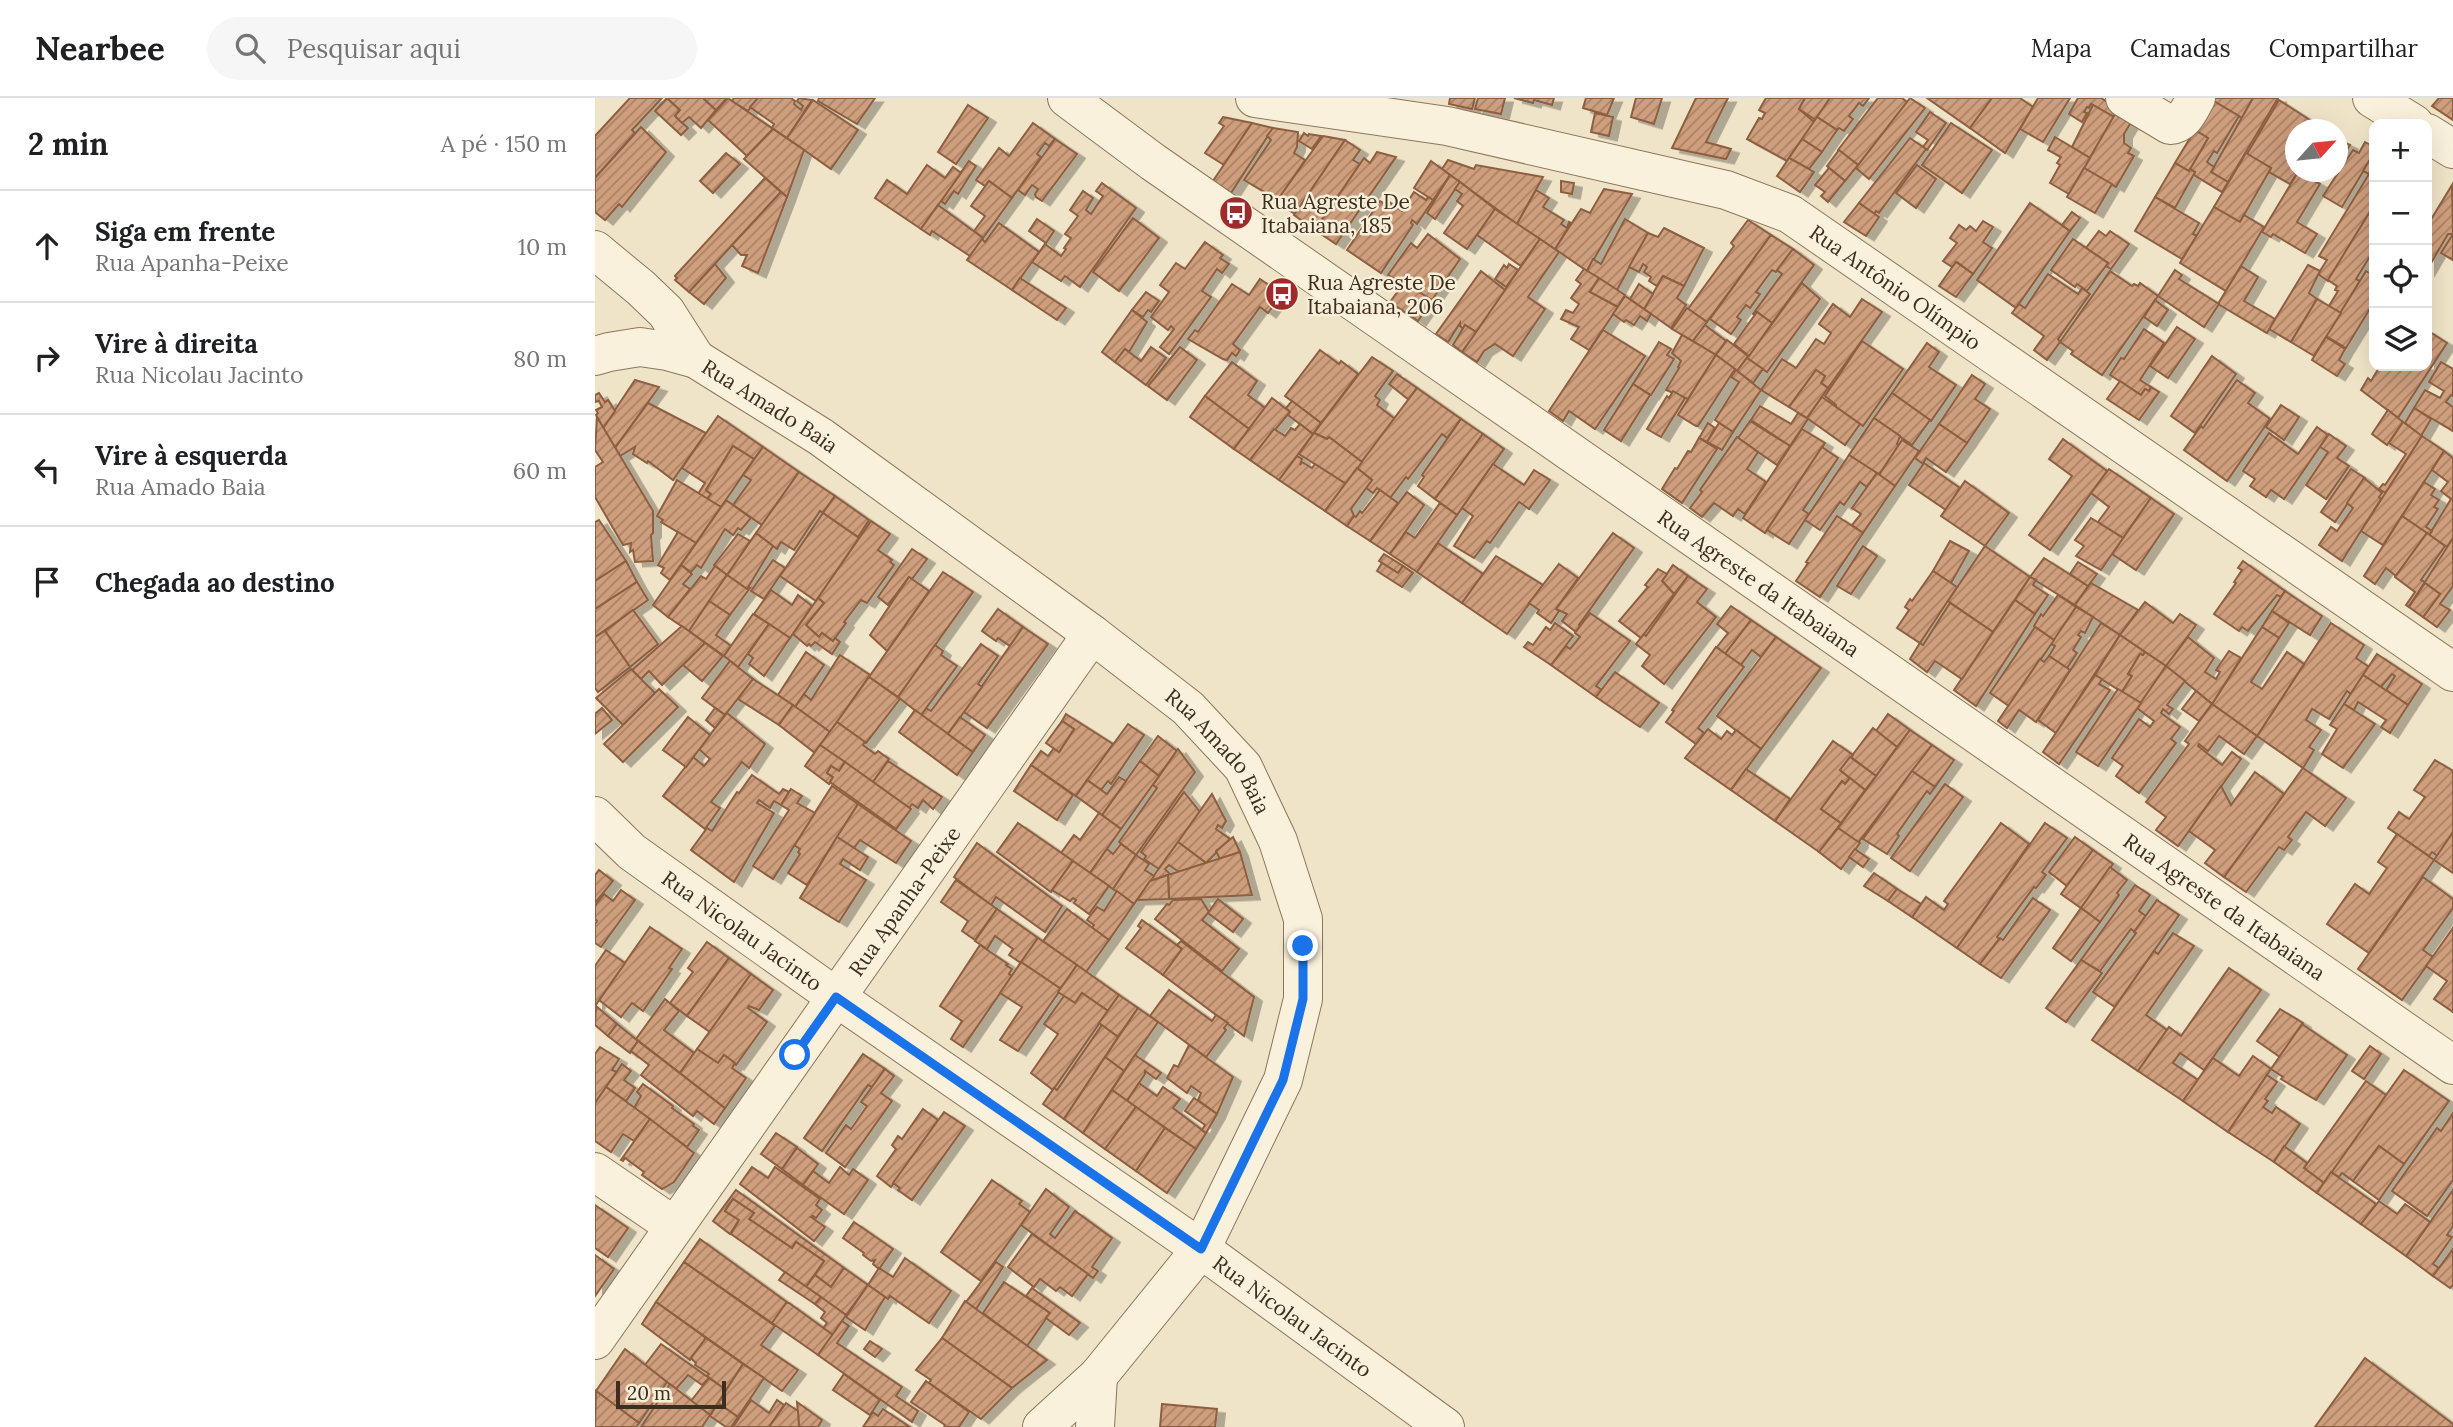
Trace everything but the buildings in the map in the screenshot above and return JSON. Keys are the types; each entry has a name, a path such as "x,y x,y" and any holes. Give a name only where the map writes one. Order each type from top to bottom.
{"street":[{"name":"Rua Agreste da Itabaiana","path":"1067,98 1176,177 2453,1065"},
{"name":"Rua Antônio Olímpio","path":"1255,98 1447,126 1726,190 1790,214 2453,672"},
{"path":"2125,98 2170,125 2178,124 2184,118 2196,98"},
{"path":"2372,98 2406,119"},
{"path":"2432,136 2453,149"},
{"path":"595,250 666,312 697,359"},
{"name":"Rua Amado Baia","path":"595,356 640,347 697,359 821,437 1092,634 1188,708 1243,767 1278,841 1303,919 1303,999 1283,1080 1201,1249 1098,1376 1042,1427"},
{"name":"Rua Apanha-Peixe","path":"595,1340 1092,634"},
{"name":"Rua Nicolau Jacinto","path":"595,816 632,852 836,997 1201,1249 1445,1427"},
{"path":"595,1172 674,1226"},
{"path":"1095,1427 1098,1376"}],"place":[{"name":"Rua Agreste De Itabaiana, 185","path":"1236,213"},
{"name":"Rua Agreste De Itabaiana, 206","path":"1282,294"}],"route":[{"path":"795,1055 836,997 1201,1249 1283,1080 1303,999 1303,946"}]}
